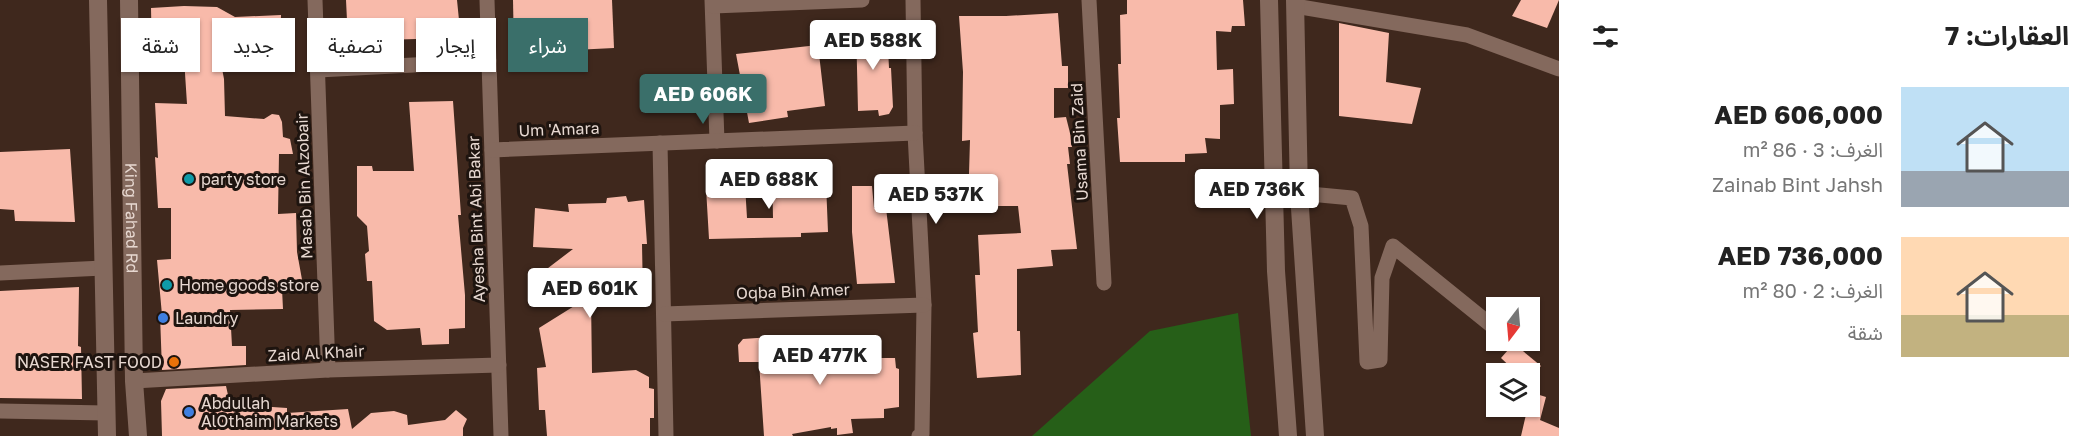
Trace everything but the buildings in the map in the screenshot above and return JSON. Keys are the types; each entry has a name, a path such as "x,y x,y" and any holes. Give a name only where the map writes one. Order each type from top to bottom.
{"street":[{"name":"King Fahad Rd","path":"98,0 106,436"},
{"name":"King Fahad Rd","path":"129,0 134,381 138,436"},
{"name":"Masab Bin Alzobair","path":"315,0 316,18"},
{"name":"Ayesha Bint Abi Bakar","path":"487,0 488,18"},
{"path":"717,141 712,3 862,0"},
{"path":"913,0 915,133 924,305 922,434 919,436"},
{"name":"Usama Bin Zaid","path":"1089,0 1104,283"},
{"path":"1269,0 1276,271 1288,436"},
{"path":"1315,436 1299,193 1295,3 1467,35 1559,69"},
{"name":"Masab Bin Alzobair","path":"318,72 328,370"},
{"name":"Ayesha Bint Abi Bakar","path":"489,72 501,436"},
{"name":"Um 'Amara","path":"492,150 915,133"},
{"path":"660,143 666,436"},
{"path":"1299,193 1352,198 1361,226 1367,362 1380,360 1382,278 1393,246 1486,321"},
{"path":"0,273 103,268"},
{"name":"Oqba Bin Amer","path":"664,314 924,305"},
{"name":"Zaid Al Khair","path":"134,381 328,370 499,365"},
{"path":"0,411 105,413"}],"green space":[{"path":"1238,313 1251,436 1032,436 1150,331"}],"place":[{"name":"party store","path":"189,179"},
{"name":"Home goods store","path":"167,285"},
{"name":"Laundry","path":"163,318"},
{"name":"NASER FAST FOOD","path":"174,362"},
{"name":"Abdullah AlOthaim Markets","path":"189,412"}]}
